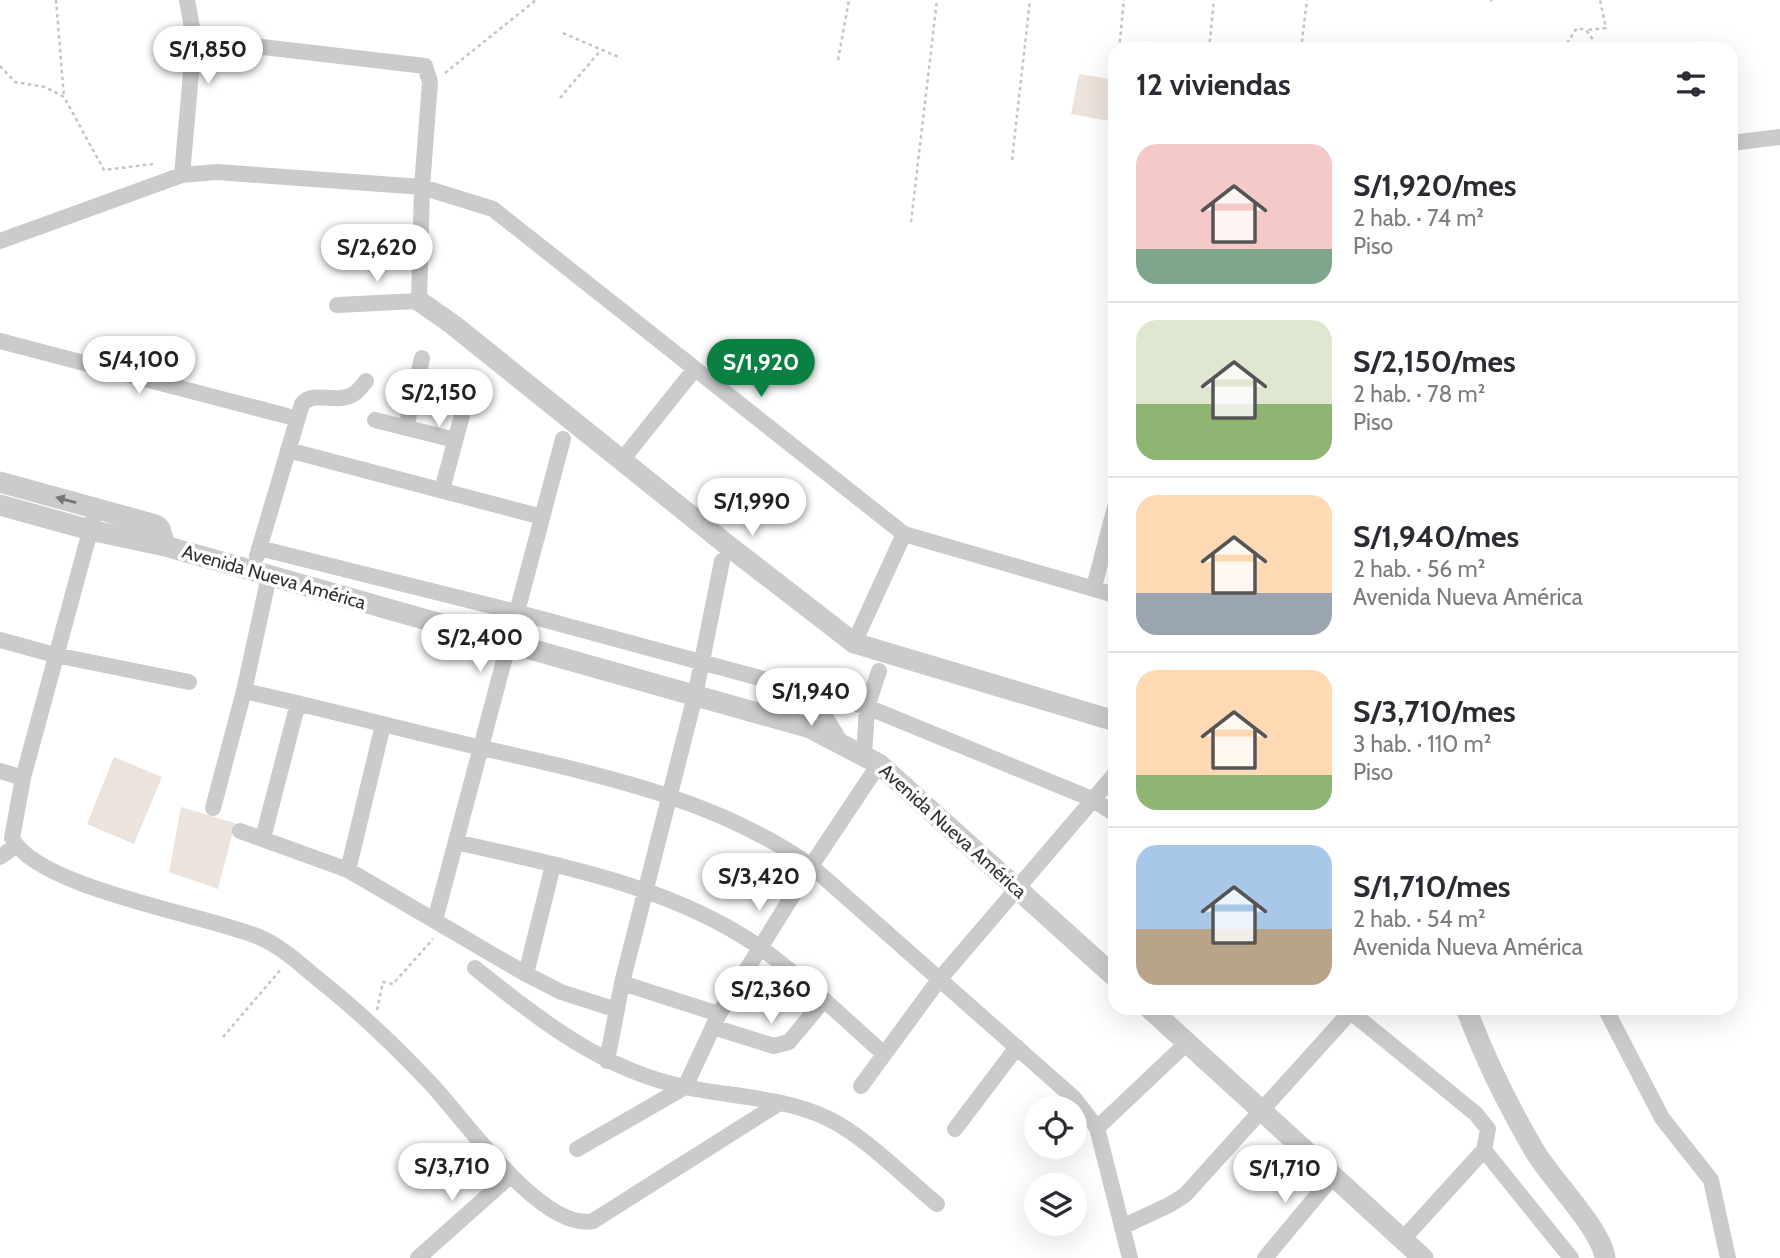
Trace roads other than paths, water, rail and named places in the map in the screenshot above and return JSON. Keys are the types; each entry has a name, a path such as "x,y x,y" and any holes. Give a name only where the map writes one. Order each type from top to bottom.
{"street":[{"path":"182,175 194,39 187,0"},
{"path":"194,39 425,66 430,82 422,187 419,301"},
{"path":"1738,142 1780,137"},
{"path":"0,241 182,175 217,172 422,187 493,209 904,534 1108,592"},
{"path":"337,305 419,301 452,324 854,643 1108,719"},
{"path":"0,341 288,416"},
{"path":"406,428 422,358"},
{"path":"622,460 694,370"},
{"path":"442,490 471,378"},
{"path":"214,808 244,691 261,573 259,548 302,404 306,399 340,400 354,394 366,381"},
{"path":"375,420 455,440"},
{"path":"440,923 456,842 563,439"},
{"path":"288,450 542,517"},
{"path":"0,482 156,525 165,546"},
{"name":"Avenida Nueva América","path":"0,505 90,530 165,546 810,729 871,760 1108,971"},
{"path":"96,509 23,778 12,838 24,854 88,887 248,933 262,938 291,957 371,1023 433,1086 510,1176 559,1214 573,1221 593,1221 778,1104"},
{"path":"854,643 904,534"},
{"path":"1094,587 1108,534"},
{"path":"259,548 516,612 867,707 1092,799 1108,809"},
{"path":"607,1061 622,983 695,696 722,561"},
{"path":"0,640 189,682"},
{"path":"577,1149 685,1087 716,1020 811,866 871,760 867,707 879,671"},
{"path":"244,691 670,797 772,839 811,866 938,981 1074,1098 1097,1128 1130,1258"},
{"path":"810,691 843,746"},
{"path":"263,838 298,703"},
{"path":"348,870 383,725"},
{"path":"0,771 23,778"},
{"path":"861,1086 938,981 1015,887 1108,782"},
{"path":"240,831 348,870 526,974 561,992 617,1010"},
{"path":"456,842 554,864 646,890 708,916 759,947 884,1054"},
{"path":"0,857 16,846"},
{"path":"526,974 554,864"},
{"path":"475,968 544,1023 607,1061 685,1087 738,1094 816,1113 847,1130 937,1204"},
{"path":"622,983 774,1046 789,1042 823,1001"},
{"path":"1157,1015 1423,1258"},
{"path":"1122,1227 1185,1195 1345,1015"},
{"path":"1357,1015 1476,1114 1488,1129 1484,1150 1404,1239"},
{"path":"1469,1015 1480,1047 1535,1152 1577,1208 1605,1258"},
{"path":"1609,1015 1662,1118 1711,1180 1728,1258"},
{"path":"1097,1128 1187,1043"},
{"path":"955,1129 1017,1047"},
{"path":"1484,1150 1571,1258"},
{"path":"1265,1258 1334,1175"},
{"path":"418,1258 510,1176"}]}
